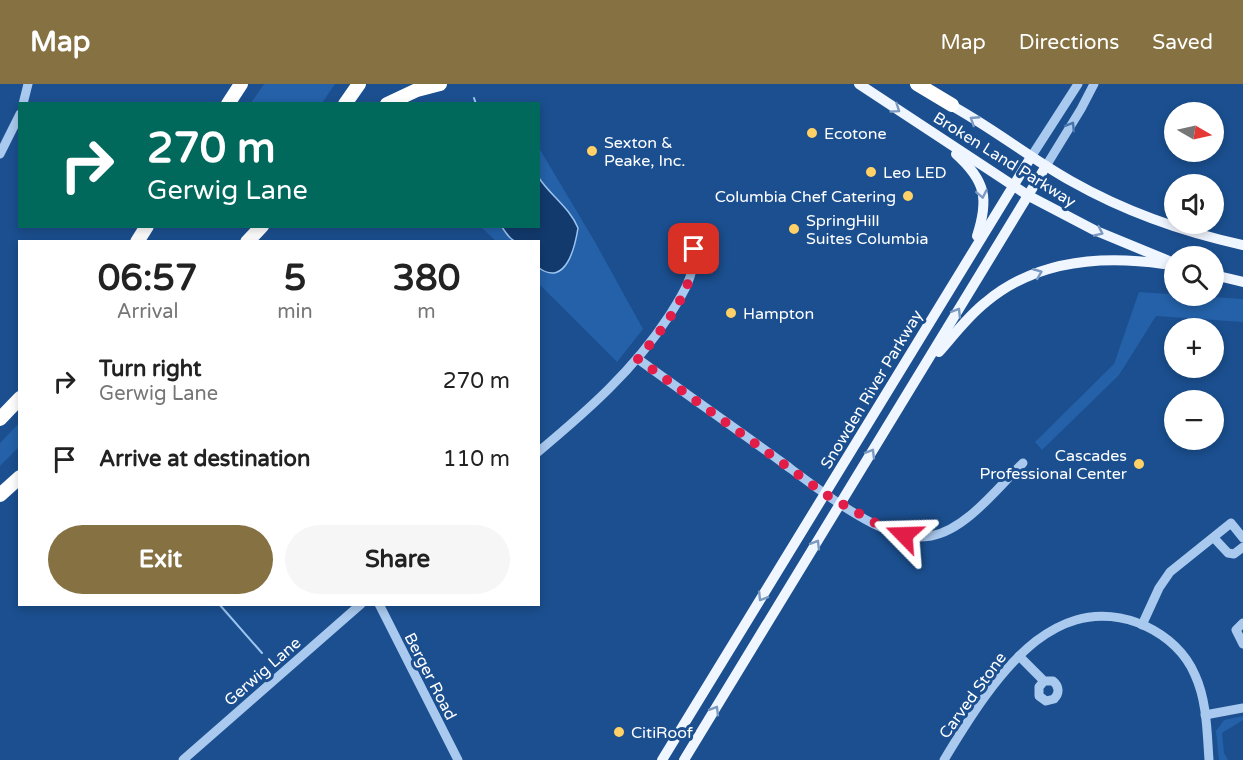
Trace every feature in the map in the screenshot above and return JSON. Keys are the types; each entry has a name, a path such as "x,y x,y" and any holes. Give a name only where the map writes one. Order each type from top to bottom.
{"highway":[{"path":"220,102 230,84"},
{"path":"229,102 241,84"},
{"path":"346,102 359,84"},
{"path":"391,102 417,90 440,84"},
{"path":"917,84 952,105"},
{"path":"248,240 258,228"},
{"path":"0,419 18,400"},
{"path":"0,495 18,479"}],"main road":[{"name":"Broken Land Parkway","path":"859,84 1029,196 1094,230 1164,260"},
{"name":"Broken Land Parkway","path":"911,84 952,105 1031,157 1109,201 1149,217 1243,246"},
{"path":"934,134 973,171 982,189 983,218 973,252"},
{"name":"Snowden River Parkway","path":"662,760 1031,157"},
{"name":"Snowden River Parkway","path":"684,760 1046,166"},
{"path":"915,380 965,321 987,301 1017,282 1062,265 1095,260 1119,259 1164,263"},
{"path":"1224,277 1243,282"}],"street":[{"path":"24,102 28,84"},
{"path":"1031,157 1078,84"},
{"path":"1046,166 1094,84"},
{"path":"0,154 18,118"},
{"path":"540,450 607,392 655,338 687,288 695,263 694,249"},
{"path":"638,359 825,494 895,533 912,537 931,536 945,532 959,524 1023,463"},
{"path":"1142,625 1163,580 1179,564 1231,523 1243,538"},
{"path":"1214,537 1228,554 1234,554 1243,547"},
{"name":"Gerwig Lane","path":"183,760 359,606"},
{"name":"Berger Road","path":"380,606 458,760"},
{"name":"Carved Stone","path":"944,760 980,706 1019,656 1049,632 1077,620 1105,617 1119,618 1142,625 1167,639 1187,660 1199,685 1205,715 1209,760"},
{"path":"1243,622 1236,630 1243,644"},
{"path":"1019,656 1044,681"},
{"path":"1205,715 1243,708"}],"shaded area":[{"path":"264,84 335,84 323,102 252,102"},
{"path":"540,150 643,329 617,362 540,285 540,240 495,240 482,228 540,228"},
{"path":"540,179 570,214 578,228 568,262 556,272 548,273 540,269 540,240 513,240 503,228 540,228"},
{"path":"1139,292 1164,294 1164,306 1224,306 1224,298 1243,299 1243,322 1224,321 1224,318 1156,316 1119,375 1042,450 1035,442 1114,364"},
{"path":"18,424 18,448 0,466 0,443"},
{"path":"1243,716 1243,720 1222,733 1224,753 1228,760 1219,760 1216,731 1224,720"}],"waterway":[{"path":"474,98 475,102"},
{"path":"221,606 262,653"}],"place":[{"name":"Ecotone","path":"812,133"},
{"name":"Sexton & Peake, Inc.","path":"592,151"},
{"name":"Leo LED","path":"871,172"},
{"name":"Columbia Chef Catering","path":"908,196"},
{"name":"SpringHill Suites Columbia","path":"794,229"},
{"name":"Hampton","path":"731,313"},
{"name":"Cascades Professional Center","path":"1139,464"},
{"name":"CitiRoof","path":"619,732"}],"route":[{"path":"694,249 695,263 687,288 655,338 638,359 825,494 884,528 904,535"}]}
